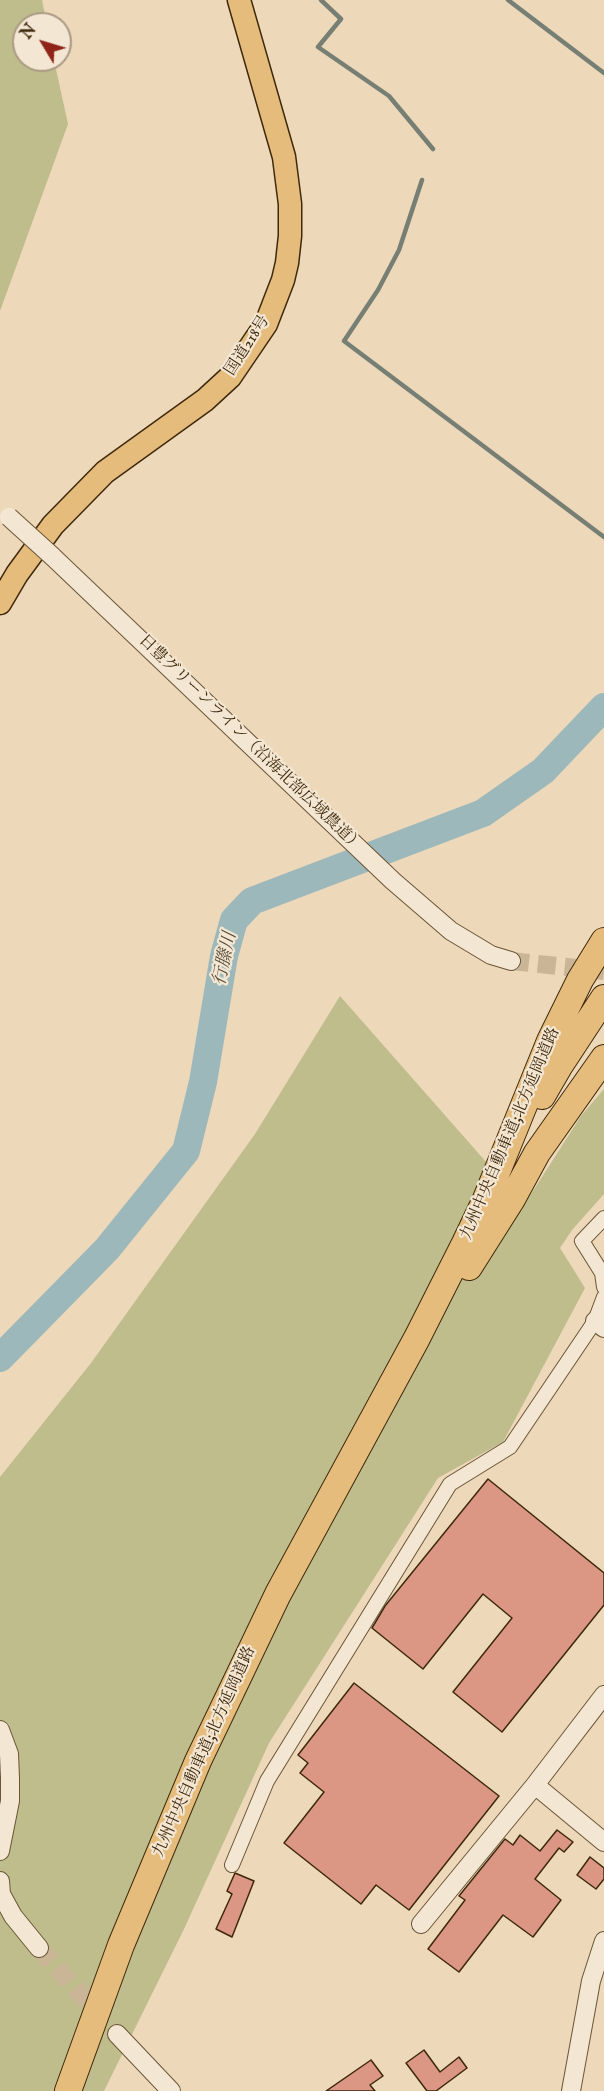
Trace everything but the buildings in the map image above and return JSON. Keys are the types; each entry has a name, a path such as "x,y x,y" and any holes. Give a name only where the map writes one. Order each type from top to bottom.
{"highway":[{"name":"国道218号","path":"0,603 17,574 53,525 105,472 205,400 230,377 260,334 270,313 287,262 290,204 284,156 239,0"},
{"name":"九州中央自動車道;北方延岡道路","path":"68,2091 121,1945 198,1761 278,1594 432,1309 486,1199 550,1041 580,980 604,941"},
{"path":"486,1199 560,1065 604,998"},
{"name":"九州中央自動車道;北方延岡道路","path":"370,1425 512,1199 553,1128 604,1058"},
{"path":"512,1199 604,1071"}],"street":[{"name":"日豊グリーンライン（沿海北部広域農道）","path":"4,512 393,881 451,931 491,955 512,961"},
{"path":"604,1218 582,1241 602,1273 604,1287"},
{"path":"232,1865 267,1781 450,1484 510,1446 599,1325 604,1297"},
{"path":"421,1924 535,1785 604,1695"},
{"path":"0,1730 9,1754 10,1778 10,1801 0,1851"},
{"path":"535,1785 604,1842"},
{"path":"0,1881 1,1894 13,1916 39,1947"},
{"path":"571,2091 591,1981 604,1941"},
{"path":"117,2034 171,2091"}],"shaded area":[{"path":"0,0 42,0 44,12 12,12 12,72 57,72 68,124 0,311"},
{"path":"340,996 524,1205 581,1116 604,1089 604,1194 572,1230 560,1248 585,1288 503,1442 438,1478 269,1743 184,1929 104,2091 0,2091 0,1477 91,1363 255,1134"}],"waterway":[{"path":"321,0 341,19 318,47 389,96 433,149"},
{"path":"508,0 604,73"},
{"path":"422,180 399,250 378,290 344,341 604,537"},
{"name":"行縢川","path":"0,1358 107,1249 186,1151 203,1082 224,956 234,920 252,901 483,813 543,771 604,707"}],"tunnel":[{"path":"511,961 604,971"},
{"path":"39,1948 117,2034"}]}
